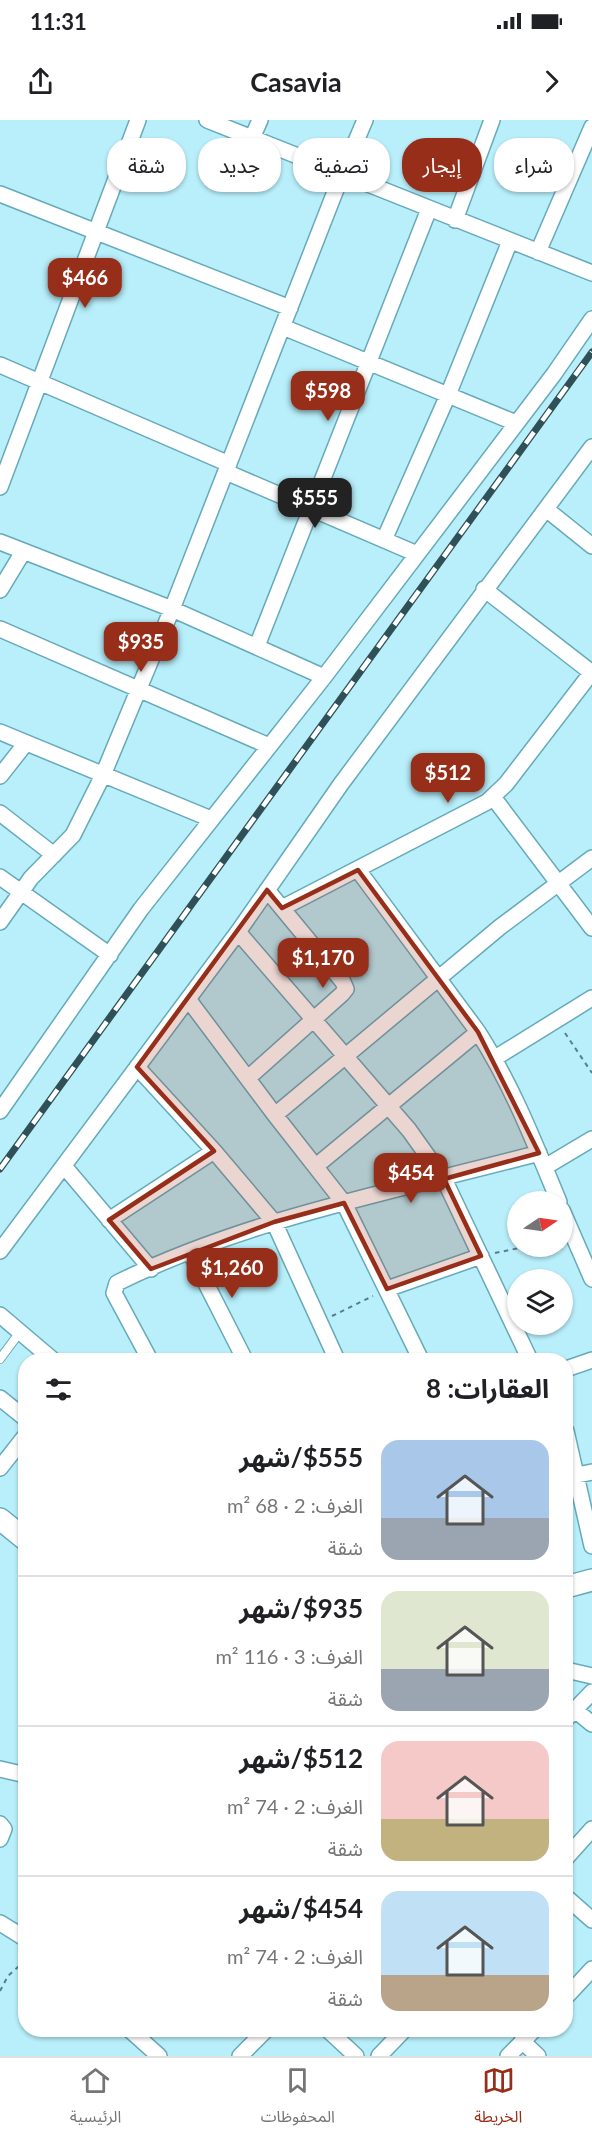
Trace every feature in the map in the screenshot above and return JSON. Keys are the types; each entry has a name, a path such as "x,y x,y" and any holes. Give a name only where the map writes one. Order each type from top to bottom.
{"street":[{"path":"0,487 138,120"},
{"path":"207,120 252,138 260,120"},
{"path":"357,138 365,120"},
{"path":"455,220 492,120"},
{"path":"538,252 592,127"},
{"path":"0,922 31,878 73,835 103,775 172,609 335,192"},
{"path":"387,192 592,273"},
{"path":"0,194 290,308"},
{"path":"258,646 429,209"},
{"path":"384,540 448,395 510,241"},
{"path":"0,1111 147,901 324,677 554,374 592,319"},
{"path":"283,327 516,423"},
{"path":"0,365 40,381 228,468 311,510 417,554"},
{"path":"0,1251 238,932 348,775 484,589 592,447"},
{"path":"546,509 592,546"},
{"path":"0,542 172,609 324,677"},
{"path":"0,590 24,552"},
{"path":"282,908 493,797 506,784 592,672 484,589"},
{"path":"0,630 269,746"},
{"path":"0,732 211,819"},
{"path":"0,776 26,743"},
{"path":"493,797 592,928"},
{"path":"0,813 54,855"},
{"path":"275,1115 438,979 558,882 592,858"},
{"path":"358,870 495,1058 555,1191"},
{"path":"0,877 110,955"},
{"path":"248,1078 346,988 267,890"},
{"path":"238,932 427,1153 444,1179 527,1353"},
{"path":"495,1058 592,998"},
{"path":"188,999 344,1203 418,1353"},
{"path":"316,1166 478,1032"},
{"path":"137,1067 214,1151 274,1222 334,1353"},
{"path":"146,1353 114,1293 117,1283 190,1252 274,1222 444,1179 542,1160 592,1139"},
{"path":"109,1220 214,1151"},
{"path":"64,1166 151,1269"},
{"path":"573,1234 591,1272"},
{"path":"190,1252 241,1353"},
{"path":"387,1289 481,1256"},
{"path":"0,1315 45,1353"},
{"path":"573,1367 592,1360"},
{"path":"0,1398 18,1413"},
{"path":"0,1468 18,1445"},
{"path":"573,1476 592,1472"},
{"path":"573,1483 592,1546"},
{"path":"0,1520 18,1534"},
{"path":"573,1585 592,1580"},
{"path":"573,1672 592,1676"},
{"path":"573,1712 592,1692"},
{"path":"573,1716 592,1724"},
{"path":"0,1769 18,1773"},
{"path":"0,1824 4,1831 0,1839"},
{"path":"573,1850 592,1829"},
{"path":"573,1903 592,1920"},
{"path":"0,1923 18,1934"},
{"path":"573,1989 592,1969"},
{"path":"138,2037 159,2056"},
{"path":"240,2056 259,2037"},
{"path":"336,2037 356,2056"},
{"path":"379,2056 397,2037"},
{"path":"508,2056 523,2037"},
{"path":"527,2037 538,2056"}],"lane":[{"path":"0,1359 20,1332"}],"path":[{"path":"556,1021 592,1073"},
{"path":"481,1256 507,1251"},
{"path":"319,1323 387,1289"},
{"path":"0,1991 8,1976 18,1967"}],"highlighted area":[{"path":"358,870 478,1032 539,1153 444,1179 481,1256 387,1289 344,1203 274,1222 151,1269 109,1220 214,1151 137,1067 267,890 282,908"}],"railway":[{"path":"0,1169 592,352"}]}
